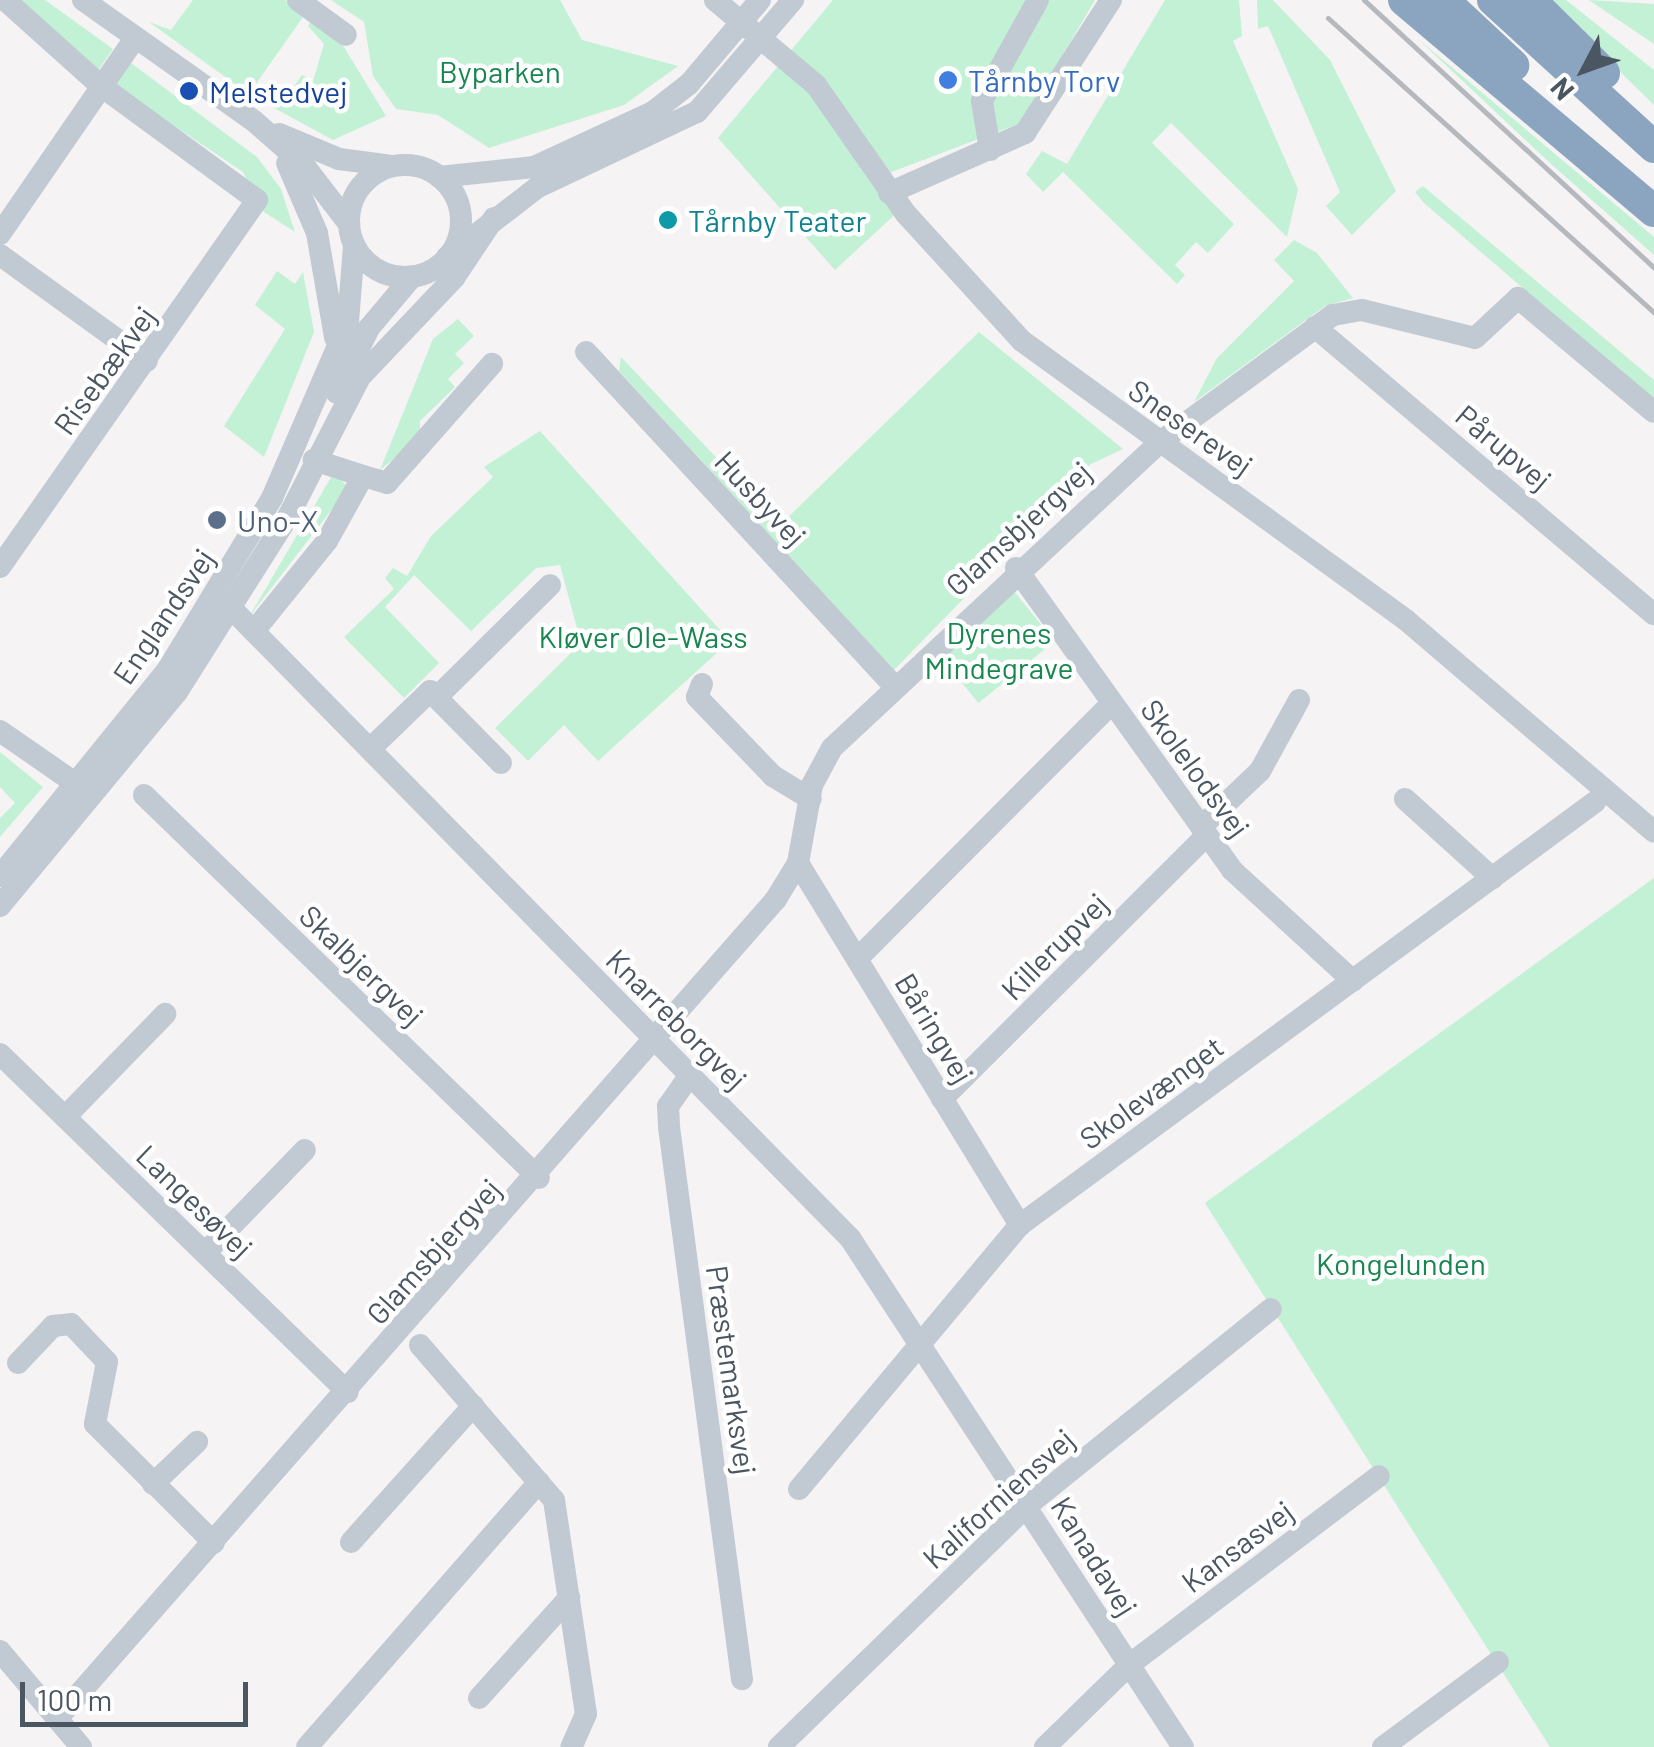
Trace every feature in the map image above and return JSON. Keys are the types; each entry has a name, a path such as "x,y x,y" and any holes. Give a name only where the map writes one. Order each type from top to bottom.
{"highway":[{"path":"1404,0 1654,212"},
{"path":"1443,0 1654,188"},
{"path":"1492,0 1654,147"},
{"path":"1530,0 1654,121"}],"street":[{"path":"4,0 102,86"},
{"path":"83,0 254,121 303,164 378,270 412,277 448,257 459,206 439,177"},
{"path":"298,0 346,35"},
{"name":"Sneserevej","path":"715,0 763,46 816,85 889,192 1022,341 1406,620 1654,832"},
{"path":"254,121 339,159 439,177 534,167 628,125 690,84 760,0"},
{"name":"Englandsvej","path":"448,257 538,186 665,133 763,46 793,0"},
{"path":"990,150 982,101 1038,0"},
{"path":"889,192 990,150 1042,115 1111,0"},
{"path":"0,234 135,38"},
{"name":"Risebækvej","path":"0,567 256,208 250,193 102,86"},
{"path":"254,121 297,175 310,208 336,354"},
{"path":"351,234 366,180 394,166"},
{"name":"Englandsvej","path":"0,906 177,692 232,609 319,450 384,343 454,278 494,218"},
{"name":"Englandsvej","path":"0,876 78,785 220,588 336,354 351,234"},
{"path":"0,255 147,362"},
{"name":"Englandsvej","path":"319,450 354,352 412,277"},
{"name":"Glamsbjergvej","path":"57,1718 658,1043 798,863 811,800 832,748 1016,568 1160,442 1315,326 1362,310 1474,338 1518,298 1654,412"},
{"name":"Pårupvej","path":"1315,326 1654,614"},
{"name":"Husbyvej","path":"586,352 893,685"},
{"path":"319,450 363,476 387,483 492,364"},
{"path":"254,631 327,540 363,476"},
{"name":"Skolelodsvej","path":"1016,568 1248,888 1353,981"},
{"path":"437,697 550,585"},
{"name":"Knarreborgvej","path":"232,609 850,1238 924,1346"},
{"path":"702,684 693,692 773,776 811,800"},
{"path":"370,749 430,690 502,763"},
{"name":"Killerupvej","path":"942,1099 1260,771 1299,700"},
{"path":"857,959 1112,703"},
{"path":"0,731 78,785"},
{"name":"Skalbjergvej","path":"144,795 539,1178"},
{"path":"1404,798 1492,878"},
{"name":"Skolevænget","path":"799,1489 924,1346 1020,1225 1595,802"},
{"name":"Båringvej","path":"798,863 1020,1225"},
{"path":"65,1117 165,1014"},
{"name":"Langesøvej","path":"0,1054 348,1392"},
{"name":"Præstemarksvej","path":"690,1075 668,1106 669,1127 742,1680"},
{"path":"206,1252 305,1150"},
{"name":"Kaliforniensvej","path":"779,1747 1028,1505 1271,1309"},
{"path":"18,1363 53,1326 70,1324 107,1362 95,1424 214,1542"},
{"path":"420,1346 554,1500 586,1714 571,1747"},
{"name":"Kanadavej","path":"924,1346 1184,1747"},
{"path":"352,1542 473,1406"},
{"path":"153,1484 196,1442"},
{"name":"Kansasvej","path":"1045,1747 1128,1665 1379,1476"},
{"path":"308,1747 538,1482"},
{"path":"479,1698 570,1598"},
{"path":"0,1651 81,1747"},
{"path":"1384,1747 1498,1662"}],"green space":[{"path":"15,0 45,0 113,49 97,72"},
{"path":"193,0 285,0 305,14 249,94 149,22 171,30"},
{"name":"Byparken","path":"331,0 560,0 582,40 678,66 624,105 489,148 438,115 396,109 373,76 364,22"},
{"path":"833,0 1095,0 1023,122 889,173 902,208 835,270 718,138"},
{"path":"1165,0 1239,0 1242,36 1233,41 1298,189 1287,237 1171,123 1152,143 1234,224 1208,253 1196,242 1175,265 1185,275 1177,284 1063,172 1043,192 1026,174 1042,151 1067,164"},
{"path":"1257,0 1273,0 1330,60 1396,191 1352,235 1326,206 1340,192 1268,26 1258,29"},
{"path":"1547,0 1566,0 1654,70 1654,105"},
{"path":"1589,0 1654,4 1654,44"},
{"path":"312,20 339,39 386,116 333,140 256,98 279,107 302,75 313,81 324,44 308,26"},
{"path":"1418,39 1654,237 1654,255 1550,163"},
{"path":"131,63 257,157 281,189 295,232 261,210 243,172 115,86"},
{"path":"1423,186 1654,380 1654,401 1424,203 1415,192"},
{"path":"1294,240 1317,253 1353,298 1325,306 1194,402 1217,358 1294,281 1274,260"},
{"path":"277,271 295,284 303,272 314,332 264,457 224,426 285,329 255,305"},
{"path":"458,319 474,336 455,354 464,363 448,379 455,387 420,421 420,437 380,470 433,339"},
{"path":"979,332 1123,449 1091,464 996,551 1002,559 894,670 619,371 621,357 780,525"},
{"name":"Kløver Ole-Wass","path":"540,431 730,641 598,761 564,725 528,761 495,728 581,643 560,565 536,568 471,631 414,575 385,607 439,663 404,698 344,637 394,589 385,578 393,568 407,576 431,536 493,477 484,467"},
{"path":"333,474 349,487 249,617"},
{"name":"Dyrenes Mindegrave","path":"1013,590 1055,641 978,703 937,652"},
{"path":"0,752 43,787 0,837 0,818 15,803 0,787"},
{"name":"Kongelunden","path":"1654,878 1654,1747 1550,1747 1205,1203"}],"railway":[{"path":"1364,0 1654,268"},
{"path":"1328,18 1654,313"}],"place":[{"name":"Tårnby Torv","path":"948,80"},
{"name":"Melstedvej","path":"189,91"},
{"name":"Tårnby Teater","path":"668,220"},
{"name":"Uno-X","path":"217,520"}]}
